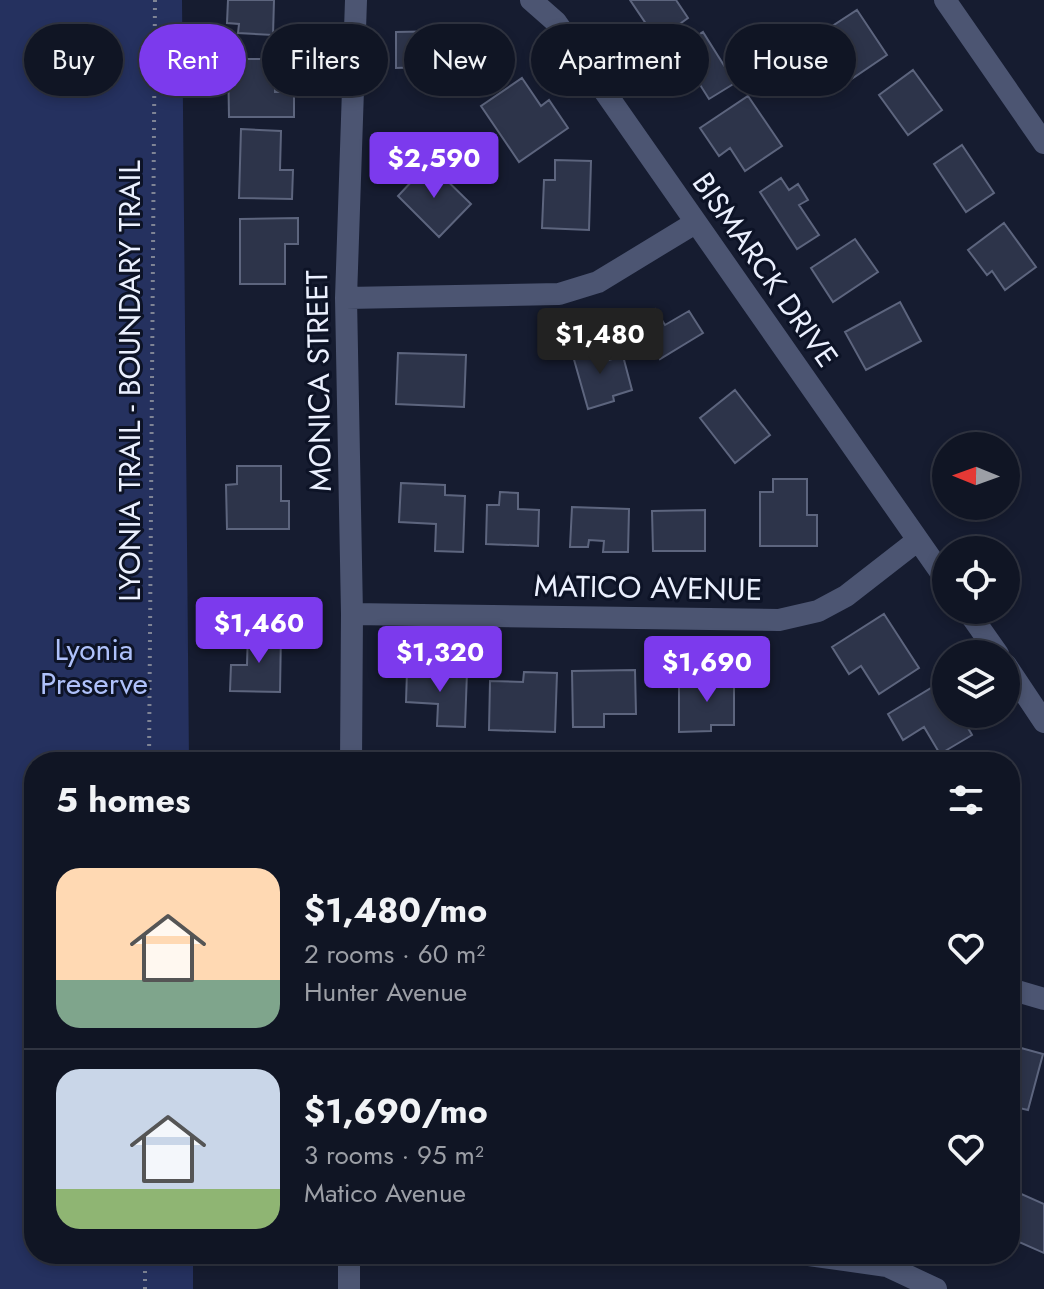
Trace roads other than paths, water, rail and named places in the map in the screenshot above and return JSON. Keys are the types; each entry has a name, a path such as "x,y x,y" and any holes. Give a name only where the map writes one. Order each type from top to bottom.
{"street":[{"name":"MONICA STREET","path":"351,752 352,614 346,298 356,0"},
{"name":"BISMARCK DRIVE","path":"531,0 556,22 932,560"},
{"path":"945,0 1044,143"},
{"path":"346,298 559,294 598,282 695,223"},
{"name":"MATICO AVENUE","path":"352,614 779,620 818,611 846,596 918,540"},
{"path":"1020,686 1044,722"},
{"path":"1020,992 1044,999"},
{"path":"349,1264 349,1289"},
{"path":"873,1264 887,1266 936,1289"}],"park label":[{"name":"Lyonia Preserve","path":"94,667"}]}
